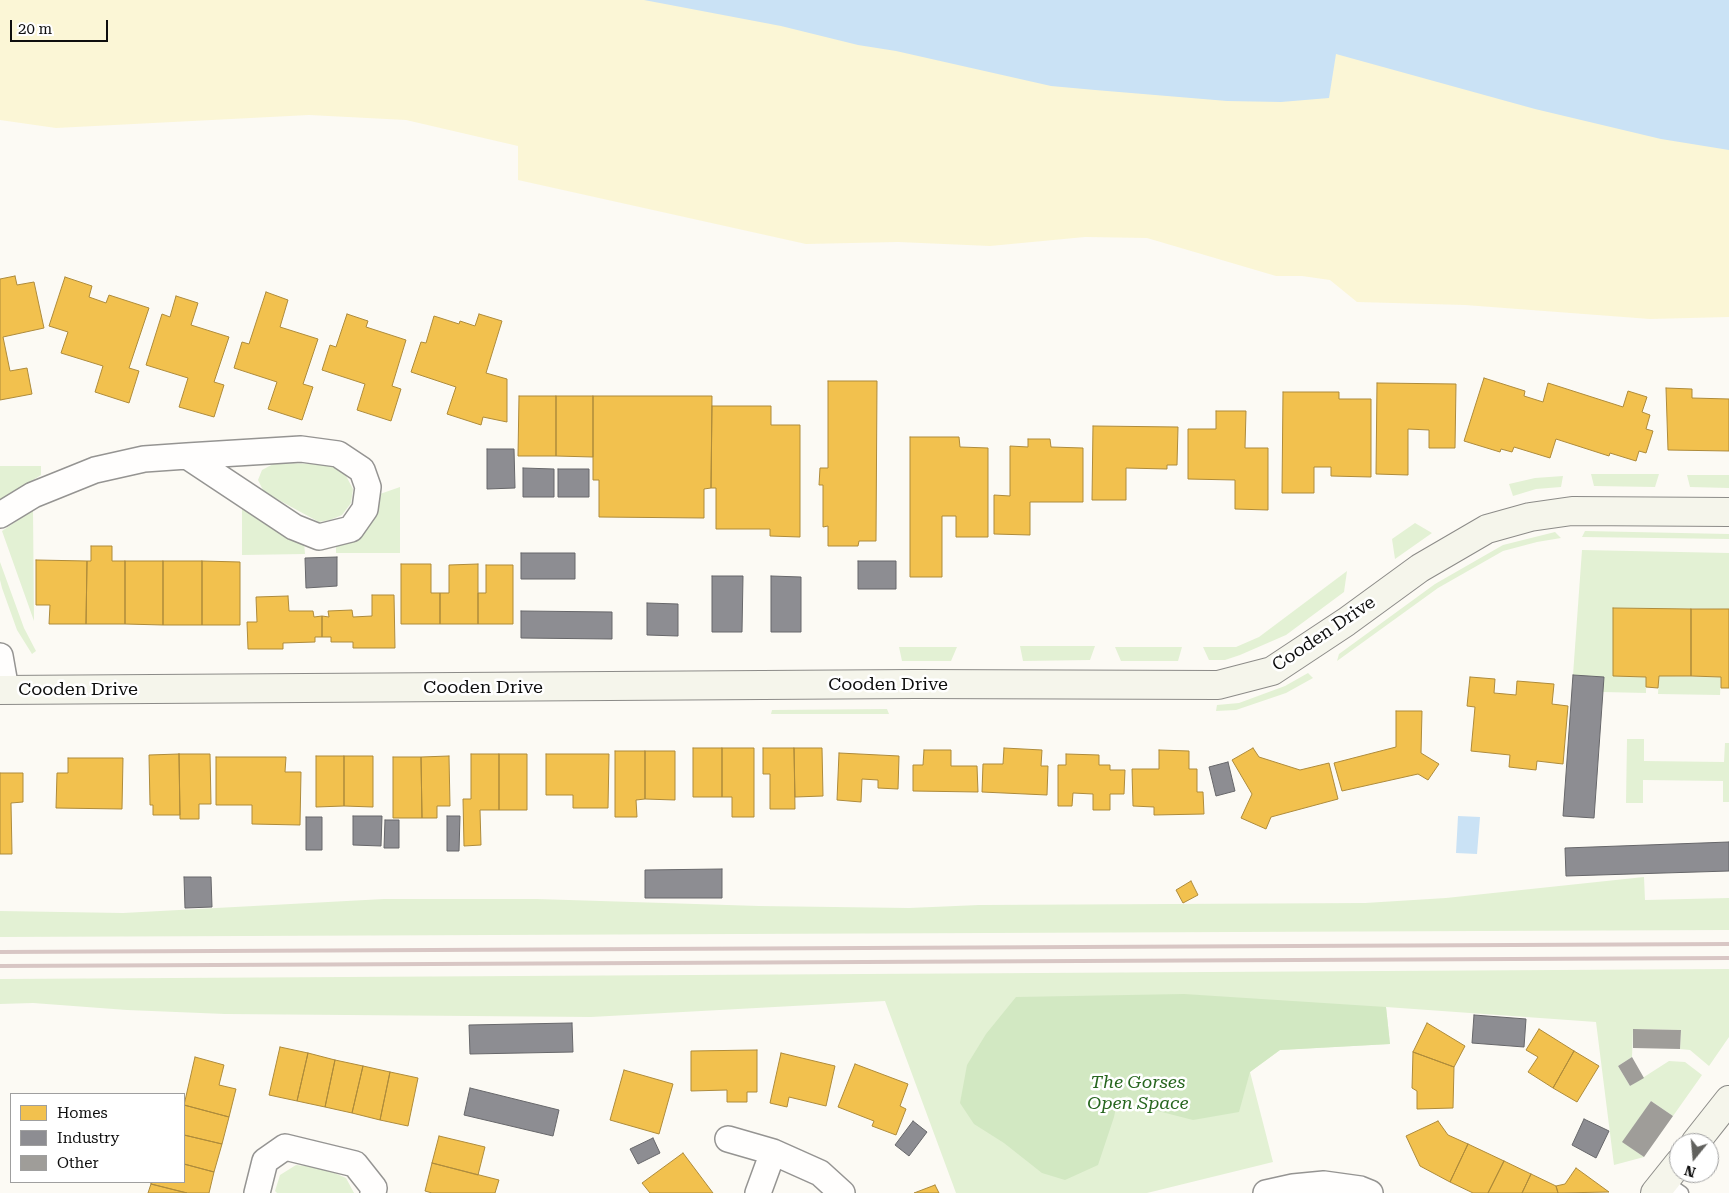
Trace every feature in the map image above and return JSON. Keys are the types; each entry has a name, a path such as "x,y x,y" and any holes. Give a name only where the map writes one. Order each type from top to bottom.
{"main road":[{"name":"Cooden Drive","path":"3,690 915,684 1218,685 1272,670 1346,622 1420,568 1487,529 1530,517 1572,511 1729,512"},
{"path":"1703,1133 1729,1100"}],"street":[{"path":"0,514 33,495 95,470 144,459 187,456 301,449 338,454 362,470 368,486 365,509 351,529 319,537 294,527 187,456"},
{"path":"0,656 3,690"},
{"path":"728,1139 773,1152 820,1173 842,1193"},
{"path":"257,1193 265,1161 285,1147 355,1164 374,1188 373,1193"},
{"path":"758,1193 773,1152"},
{"path":"1266,1193 1293,1187 1324,1184 1360,1189 1370,1193"}],"green space":[{"path":"275,463 330,464 345,474 353,489 351,503 342,515 319,522 264,492 258,480 262,470"},
{"path":"0,466 41,466 41,475 0,501"},
{"path":"1591,474 1659,474 1655,487 1594,486"},
{"path":"1687,475 1729,475 1729,488 1690,487"},
{"path":"1563,476 1561,487 1536,489 1513,496 1509,484 1535,478"},
{"path":"400,487 400,553 336,553 336,544 374,516 380,494"},
{"path":"242,509 289,536 304,542 305,554 242,555"},
{"path":"33,510 34,621 2,531"},
{"path":"1415,523 1432,533 1395,559 1392,539"},
{"path":"1585,531 1729,534 1729,539 1582,537"},
{"path":"1555,532 1561,538 1503,551 1438,588 1337,661 1339,654 1435,584 1503,545"},
{"path":"1582,550 1729,553 1729,609 1613,608 1613,676 1646,677 1646,693 1603,692 1604,677 1573,675"},
{"path":"0,562 24,628 36,651 32,654 17,630 2,588"},
{"path":"1347,571 1344,592 1286,635 1225,660 1209,660 1203,647 1236,647 1259,637"},
{"path":"1020,646 1095,646 1090,660 1023,661"},
{"path":"899,647 957,647 951,661 902,661"},
{"path":"1115,647 1182,647 1178,661 1121,661"},
{"path":"1308,673 1313,678 1286,693 1236,710 1216,711 1217,705 1239,703 1285,686"},
{"path":"1659,676 1721,677 1720,695 1658,694"},
{"path":"887,709 889,714 771,714 772,710"},
{"path":"1627,739 1644,739 1644,761 1724,762 1725,743 1729,743 1729,802 1723,802 1723,781 1643,780 1643,803 1626,803"},
{"path":"1644,877 1645,900 1729,898 1729,930 0,937 0,911 123,913 384,899 537,899 759,906 909,908 979,905 1365,903 1446,898"},
{"path":"1729,969 1729,1037 1709,1066 1690,1050 1680,1049 1681,1030 1633,1029 1632,1057 1618,1066 1630,1086 1669,1061 1685,1062 1702,1075 1673,1116 1651,1101 1623,1142 1644,1157 1614,1165 1596,1022 1386,1007 1390,1044 1280,1050 1250,1072 1273,1162 1147,1193 956,1193 885,1001 591,1017 225,1014 127,1010 33,1003 0,1004 0,979"},
{"name":"The Gorses Open Space","path":"1184,994 1386,1007 1390,1044 1280,1050 1250,1072 1239,1112 1193,1120 1146,1108 1127,1096 1117,1102 1098,1165 1065,1180 1042,1173 1004,1143 974,1124 960,1103 967,1065 986,1034 1016,997"},
{"path":"296,1165 323,1168 346,1178 354,1193 277,1193 275,1191 280,1175"}],"sand":[{"path":"0,0 1729,0 1729,317 1650,319 1465,305 1357,302 1330,280 1302,276 1276,276 1147,238 1085,237 990,246 898,242 806,244 518,180 518,146 406,120 309,115 56,128 0,120"}],"water":[{"path":"644,0 1729,0 1729,150 1661,139 1535,109 1336,54 1329,98 1281,102 1227,101 1051,86 896,51 858,45 781,26"},
{"path":"1458,816 1480,817 1477,854 1456,853"}],"building: Homes":[{"path":"15,276 17,285 34,282 44,328 3,337 10,371 27,368 32,394 0,400 0,279"},
{"path":"65,277 92,286 89,297 106,303 109,295 149,308 129,368 139,371 129,403 95,392 103,366 61,353 68,332 49,326"},
{"path":"266,292 288,300 280,327 318,339 303,384 313,387 302,420 268,409 277,382 234,368 242,342 249,344"},
{"path":"176,296 198,303 191,325 229,337 214,382 224,385 214,417 179,407 188,378 146,365 162,314 170,317"},
{"path":"347,314 368,321 366,327 406,340 392,386 401,389 391,421 357,410 365,384 322,370 330,345 336,347"},
{"path":"479,314 502,321 486,373 507,379 507,422 483,417 481,425 447,414 456,387 411,372 421,342 426,343 434,316 459,324 460,321 475,326"},
{"path":"1484,378 1525,391 1524,396 1543,402 1548,383 1623,407 1628,391 1647,397 1642,412 1650,415 1646,429 1653,431 1646,453 1639,451 1636,461 1610,453 1609,456 1556,439 1550,458 1514,447 1512,452 1501,449 1500,452 1464,441"},
{"path":"828,381 877,381 876,541 859,541 858,546 828,546 828,526 823,527 823,485 819,485 820,468 828,468"},
{"path":"1377,383 1456,384 1455,448 1429,448 1429,430 1408,429 1408,475 1376,474"},
{"path":"1666,388 1692,389 1692,398 1729,399 1729,451 1668,450"},
{"path":"1283,392 1339,392 1339,399 1371,399 1371,477 1331,476 1331,467 1314,467 1314,493 1282,493"},
{"path":"519,396 556,396 556,456 518,456"},
{"path":"556,396 593,396 593,457 556,456"},
{"path":"593,396 712,396 711,488 704,489 704,518 599,517 599,480 593,480"},
{"path":"712,406 771,406 771,425 800,425 800,537 770,536 770,529 716,529 716,488 711,488"},
{"path":"1216,411 1246,411 1245,448 1268,448 1268,510 1235,509 1235,480 1188,479 1188,429 1216,429"},
{"path":"1093,426 1178,427 1177,465 1167,465 1167,469 1126,468 1126,500 1092,500"},
{"path":"910,437 959,437 960,447 988,448 988,537 956,537 956,516 942,516 942,577 910,577"},
{"path":"1028,439 1050,439 1051,447 1083,448 1083,502 1030,502 1030,535 994,534 994,495 1010,496 1010,446 1028,447"},
{"path":"91,546 112,546 112,561 125,561 125,624 86,624 87,561 91,561"},
{"path":"36,560 87,561 86,624 49,624 50,605 36,605"},
{"path":"125,561 163,561 163,625 125,624"},
{"path":"163,561 202,561 202,625 163,625"},
{"path":"202,561 240,562 240,625 202,625"},
{"path":"401,564 431,564 431,593 440,593 440,624 401,624"},
{"path":"478,564 478,624 440,624 440,593 449,593 449,565"},
{"path":"486,565 513,565 513,624 478,624 478,593 486,593"},
{"path":"372,595 394,595 395,648 353,648 353,642 331,642 331,637 322,637 322,616 329,617 328,611 352,610 353,617 372,616"},
{"path":"288,596 289,611 313,611 314,617 322,616 322,637 315,637 315,642 283,643 283,649 248,649 247,622 257,622 256,597"},
{"path":"1613,608 1691,609 1691,676 1659,676 1658,688 1646,687 1646,677 1613,676"},
{"path":"1691,609 1729,609 1729,688 1721,688 1721,677 1691,676"},
{"path":"1470,677 1495,679 1494,693 1516,695 1517,681 1554,684 1552,704 1568,706 1563,764 1537,761 1536,770 1509,767 1510,755 1471,751 1475,707 1467,706"},
{"path":"1396,711 1422,711 1421,753 1439,764 1428,780 1418,774 1342,791 1334,763 1396,747"},
{"path":"693,748 722,748 722,797 693,797"},
{"path":"722,748 754,748 754,817 732,817 732,797 722,797"},
{"path":"763,748 794,748 795,809 770,809 770,774 763,774"},
{"path":"794,748 822,748 823,796 795,797"},
{"path":"1004,748 1042,750 1041,766 1048,766 1047,795 982,792 983,764 1003,764"},
{"path":"1253,748 1259,757 1300,770 1329,763 1338,799 1271,817 1266,829 1241,818 1252,794 1232,760"},
{"path":"924,750 951,750 951,766 977,766 978,792 913,791 913,765 923,765"},
{"path":"1159,750 1189,751 1189,769 1197,769 1197,792 1203,792 1204,814 1154,815 1154,807 1133,806 1132,769 1159,769"},
{"path":"615,751 645,751 645,799 636,800 637,817 615,817"},
{"path":"645,751 675,751 675,800 645,799"},
{"path":"839,753 899,756 898,789 878,788 878,780 862,779 861,802 837,800"},
{"path":"179,754 180,815 153,815 153,805 150,805 149,755"},
{"path":"179,754 210,754 211,804 199,804 199,819 180,819"},
{"path":"471,754 499,754 499,810 480,810 481,845 464,846 463,799 471,799"},
{"path":"499,754 527,754 527,810 499,810"},
{"path":"546,754 609,754 608,808 573,808 573,795 546,795"},
{"path":"1066,754 1099,755 1099,765 1110,765 1110,770 1125,770 1124,794 1110,794 1110,810 1093,810 1093,794 1073,793 1072,806 1058,806 1058,765 1066,765"},
{"path":"316,756 344,756 344,806 316,807"},
{"path":"344,756 373,756 373,807 344,806"},
{"path":"449,756 450,806 437,806 437,818 422,818 421,757"},
{"path":"216,757 286,757 285,772 301,772 300,825 252,824 252,805 216,805"},
{"path":"393,757 421,757 422,818 393,818"},
{"path":"68,758 123,758 122,809 56,808 57,773 68,773"},
{"path":"0,773 23,773 23,802 11,803 12,854 0,854"},
{"path":"1191,881 1198,895 1183,903 1176,890"},
{"path":"1427,1023 1465,1046 1454,1067 1413,1052"},
{"path":"1539,1029 1574,1051 1553,1088 1528,1072 1538,1057 1526,1050"},
{"path":"280,1047 308,1053 297,1101 269,1095"},
{"path":"757,1050 757,1092 747,1092 747,1102 727,1102 727,1090 691,1091 691,1051"},
{"path":"1574,1051 1599,1066 1577,1102 1553,1088"},
{"path":"1413,1052 1454,1067 1453,1108 1417,1109 1417,1091 1412,1088"},
{"path":"308,1053 335,1060 325,1107 297,1101"},
{"path":"781,1053 835,1066 826,1106 789,1097 787,1107 770,1103"},
{"path":"195,1057 224,1065 219,1085 236,1089 229,1117 185,1105"},
{"path":"335,1060 363,1066 352,1113 325,1107"},
{"path":"855,1064 908,1084 900,1106 906,1109 896,1135 872,1126 874,1121 838,1107"},
{"path":"363,1066 390,1072 380,1120 352,1113"},
{"path":"624,1070 673,1084 659,1134 610,1120"},
{"path":"390,1072 418,1078 408,1126 380,1120"},
{"path":"185,1105 229,1117 222,1144 185,1135"},
{"path":"1438,1121 1448,1135 1468,1144 1450,1182 1420,1166 1406,1136"},
{"path":"185,1135 222,1144 214,1172 185,1164"},
{"path":"439,1136 485,1147 478,1175 432,1163"},
{"path":"1468,1144 1504,1161 1488,1193 1473,1193 1450,1182"},
{"path":"683,1153 713,1193 650,1193 642,1183"},
{"path":"1504,1161 1531,1174 1522,1193 1488,1193"},
{"path":"432,1163 499,1180 495,1193 432,1193 425,1191"},
{"path":"185,1164 214,1172 209,1193 187,1193 151,1184 185,1183"},
{"path":"1576,1168 1609,1192 1558,1193 1556,1186 1565,1184"},
{"path":"1531,1174 1556,1186 1558,1193 1522,1193"},
{"path":"151,1184 187,1193 148,1193"},
{"path":"935,1185 939,1193 914,1193"}],"building: Industry":[{"path":"487,449 514,449 515,488 487,489"},
{"path":"523,468 554,469 554,497 523,497"},
{"path":"558,469 589,469 589,497 558,497"},
{"path":"521,553 575,553 575,579 521,579"},
{"path":"337,557 337,586 306,588 305,558"},
{"path":"858,561 896,561 896,589 858,589"},
{"path":"712,576 743,576 742,632 712,632"},
{"path":"771,576 801,577 801,632 771,632"},
{"path":"647,603 678,604 678,636 647,635"},
{"path":"521,611 612,612 612,639 521,638"},
{"path":"1573,675 1604,677 1594,818 1563,816"},
{"path":"1228,762 1235,791 1216,796 1209,767"},
{"path":"353,816 382,816 381,846 353,845"},
{"path":"447,816 460,816 459,851 447,851"},
{"path":"306,817 322,817 322,850 306,850"},
{"path":"385,820 399,820 399,848 384,848"},
{"path":"1729,842 1729,871 1566,876 1565,848"},
{"path":"722,869 722,898 645,898 645,870"},
{"path":"184,877 211,877 212,907 185,908"},
{"path":"1474,1015 1526,1019 1524,1047 1472,1043"},
{"path":"572,1023 573,1052 470,1054 469,1025"},
{"path":"470,1088 559,1110 553,1136 464,1115"},
{"path":"1584,1119 1609,1131 1596,1158 1572,1145"},
{"path":"913,1121 927,1132 909,1156 895,1145"},
{"path":"653,1138 660,1153 638,1164 630,1149"}],"building: Other":[{"path":"1633,1029 1681,1030 1680,1049 1633,1048"},
{"path":"1632,1057 1644,1078 1630,1086 1618,1066"},
{"path":"1651,1101 1673,1116 1644,1157 1622,1142"}],"railway":[{"path":"0,952 1729,944"},
{"path":"0,966 1729,958"}]}
